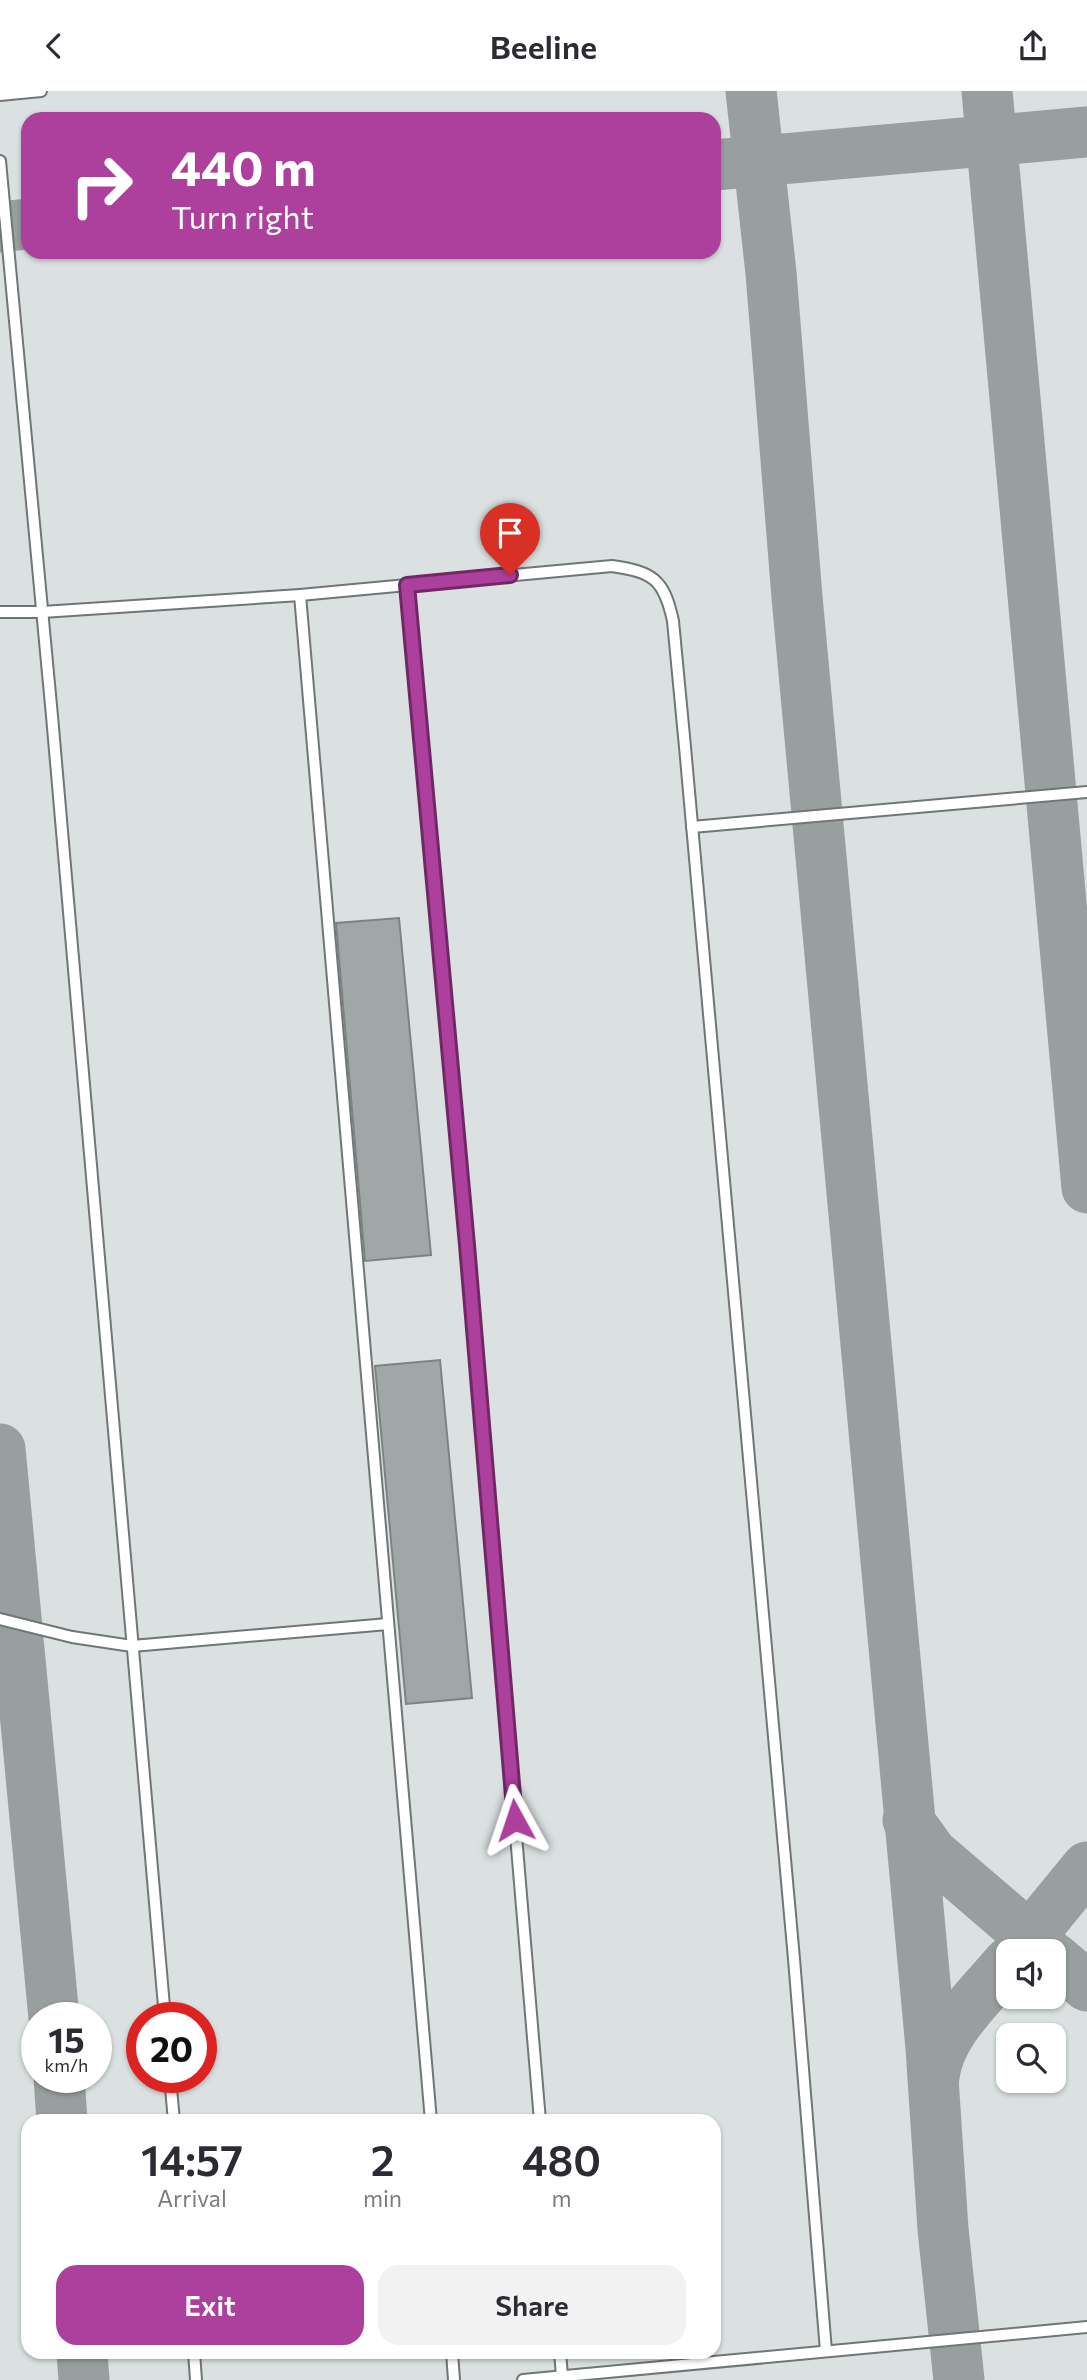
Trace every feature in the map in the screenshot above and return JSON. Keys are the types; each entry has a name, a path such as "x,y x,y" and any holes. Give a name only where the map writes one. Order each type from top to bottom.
{"lane":[{"path":"0,95 41,91"},
{"path":"0,161 43,612 164,2002"},
{"path":"0,612 43,612 300,595 612,565 640,570 655,580 668,600 673,621 692,827 794,1959 826,2351"},
{"path":"407,585 473,1314 539,2114"},
{"path":"300,595 430,2114"},
{"path":"692,827 1087,792"},
{"path":"0,1619 72,1637 132,1646 388,1624"},
{"path":"171,2093 173,2114"},
{"path":"523,2380 1087,2327"},
{"path":"195,2359 197,2380"},
{"path":"452,2359 454,2380"},
{"path":"561,2359 562,2376"}],"building":[{"path":"399,918 431,1255 365,1261 336,923"},
{"path":"440,1360 472,1698 406,1704 375,1366"}],"taxiway":[{"path":"751,91 771,273 797,597 931,2048 943,2229 959,2380"},
{"path":"987,91 1087,1188"},
{"path":"721,164 1087,132"},
{"path":"0,227 21,225"},
{"path":"0,1449 52,2002"},
{"path":"908,1820 932,1853 1032,1939"},
{"path":"1028,1939 1087,1867"},
{"path":"1066,1968 1087,1986"},
{"path":"934,2077 937,2061 952,2030 996,1977"},
{"path":"60,2093 62,2114"},
{"path":"82,2359 84,2380"}],"route":[{"path":"510,575 407,585 467,1245 515,1820"}]}
